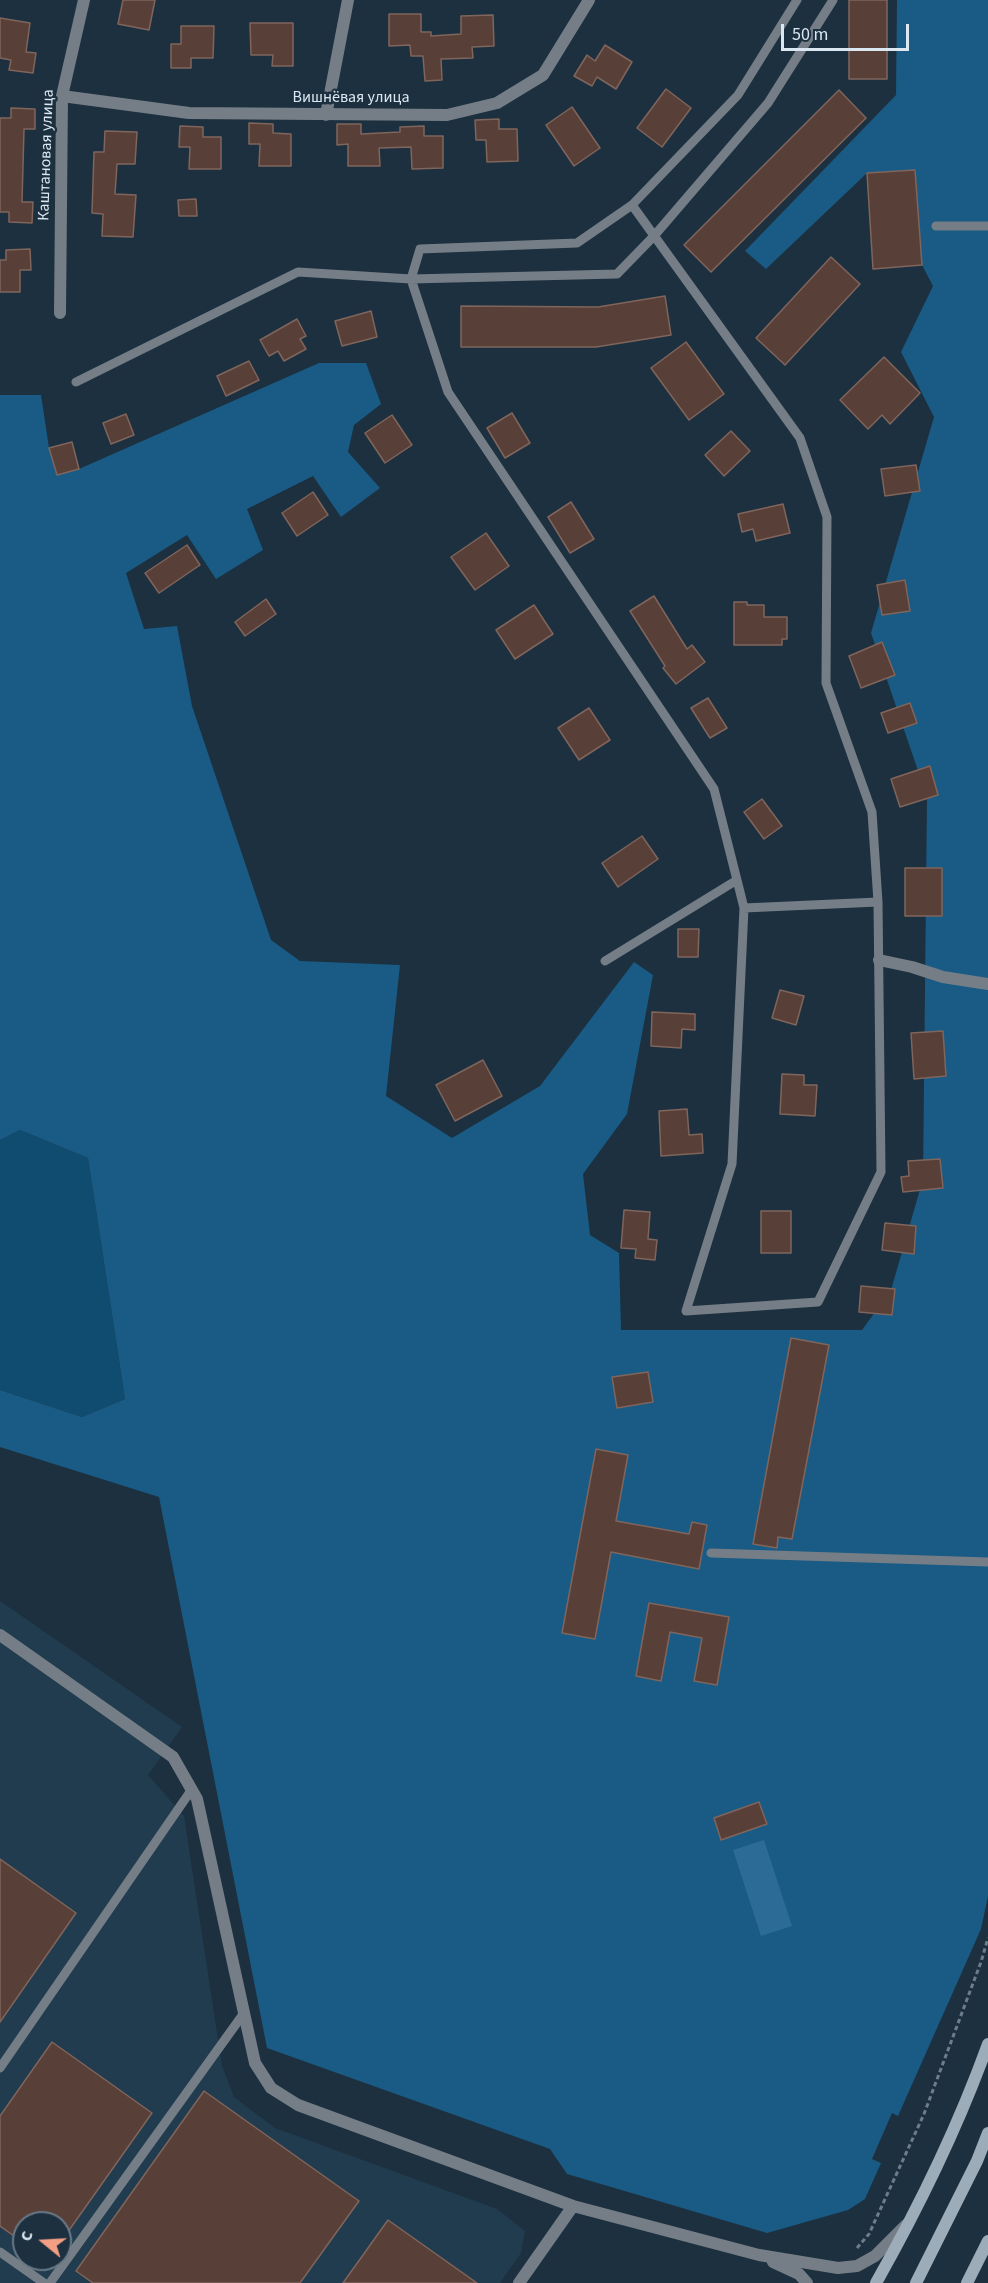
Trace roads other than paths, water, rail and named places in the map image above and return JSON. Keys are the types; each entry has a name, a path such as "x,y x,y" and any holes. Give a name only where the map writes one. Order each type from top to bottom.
{"main road":[{"path":"876,2283 912,2219 978,2073 988,2044"},
{"path":"916,2283 977,2161 988,2133"},
{"path":"968,2283 988,2241"}],"street":[{"name":"Каштановая улица","path":"60,313 62,96 84,0"},
{"path":"326,115 348,0"},
{"name":"Вишнёвая улица","path":"62,96 189,113 447,115 497,103 543,75 589,0"},
{"path":"879,960 943,977 988,984"},
{"path":"0,1635 173,1757 197,1799 255,2062 271,2088 298,2105 573,2206 759,2255 837,2268 857,2266 875,2256 912,2219"},
{"path":"519,2283 573,2206"},
{"path":"759,2255 799,2274 807,2283"}],"lane":[{"path":"632,205 800,438 827,517 826,683 872,812 878,902 881,1172 818,1302 686,1311 732,1164 744,908 714,789 448,392 411,279 420,249 577,243 632,205 738,95 797,0"},
{"path":"76,382 298,272 411,279 617,274 654,236 768,103 832,0"},
{"path":"936,226 988,226"},
{"path":"605,961 737,880"},
{"path":"744,908 878,902"},
{"path":"711,1553 988,1562"},
{"path":"0,2068 192,1789"},
{"path":"50,2283 244,2013"},
{"path":"0,2252 44,2283"}]}
